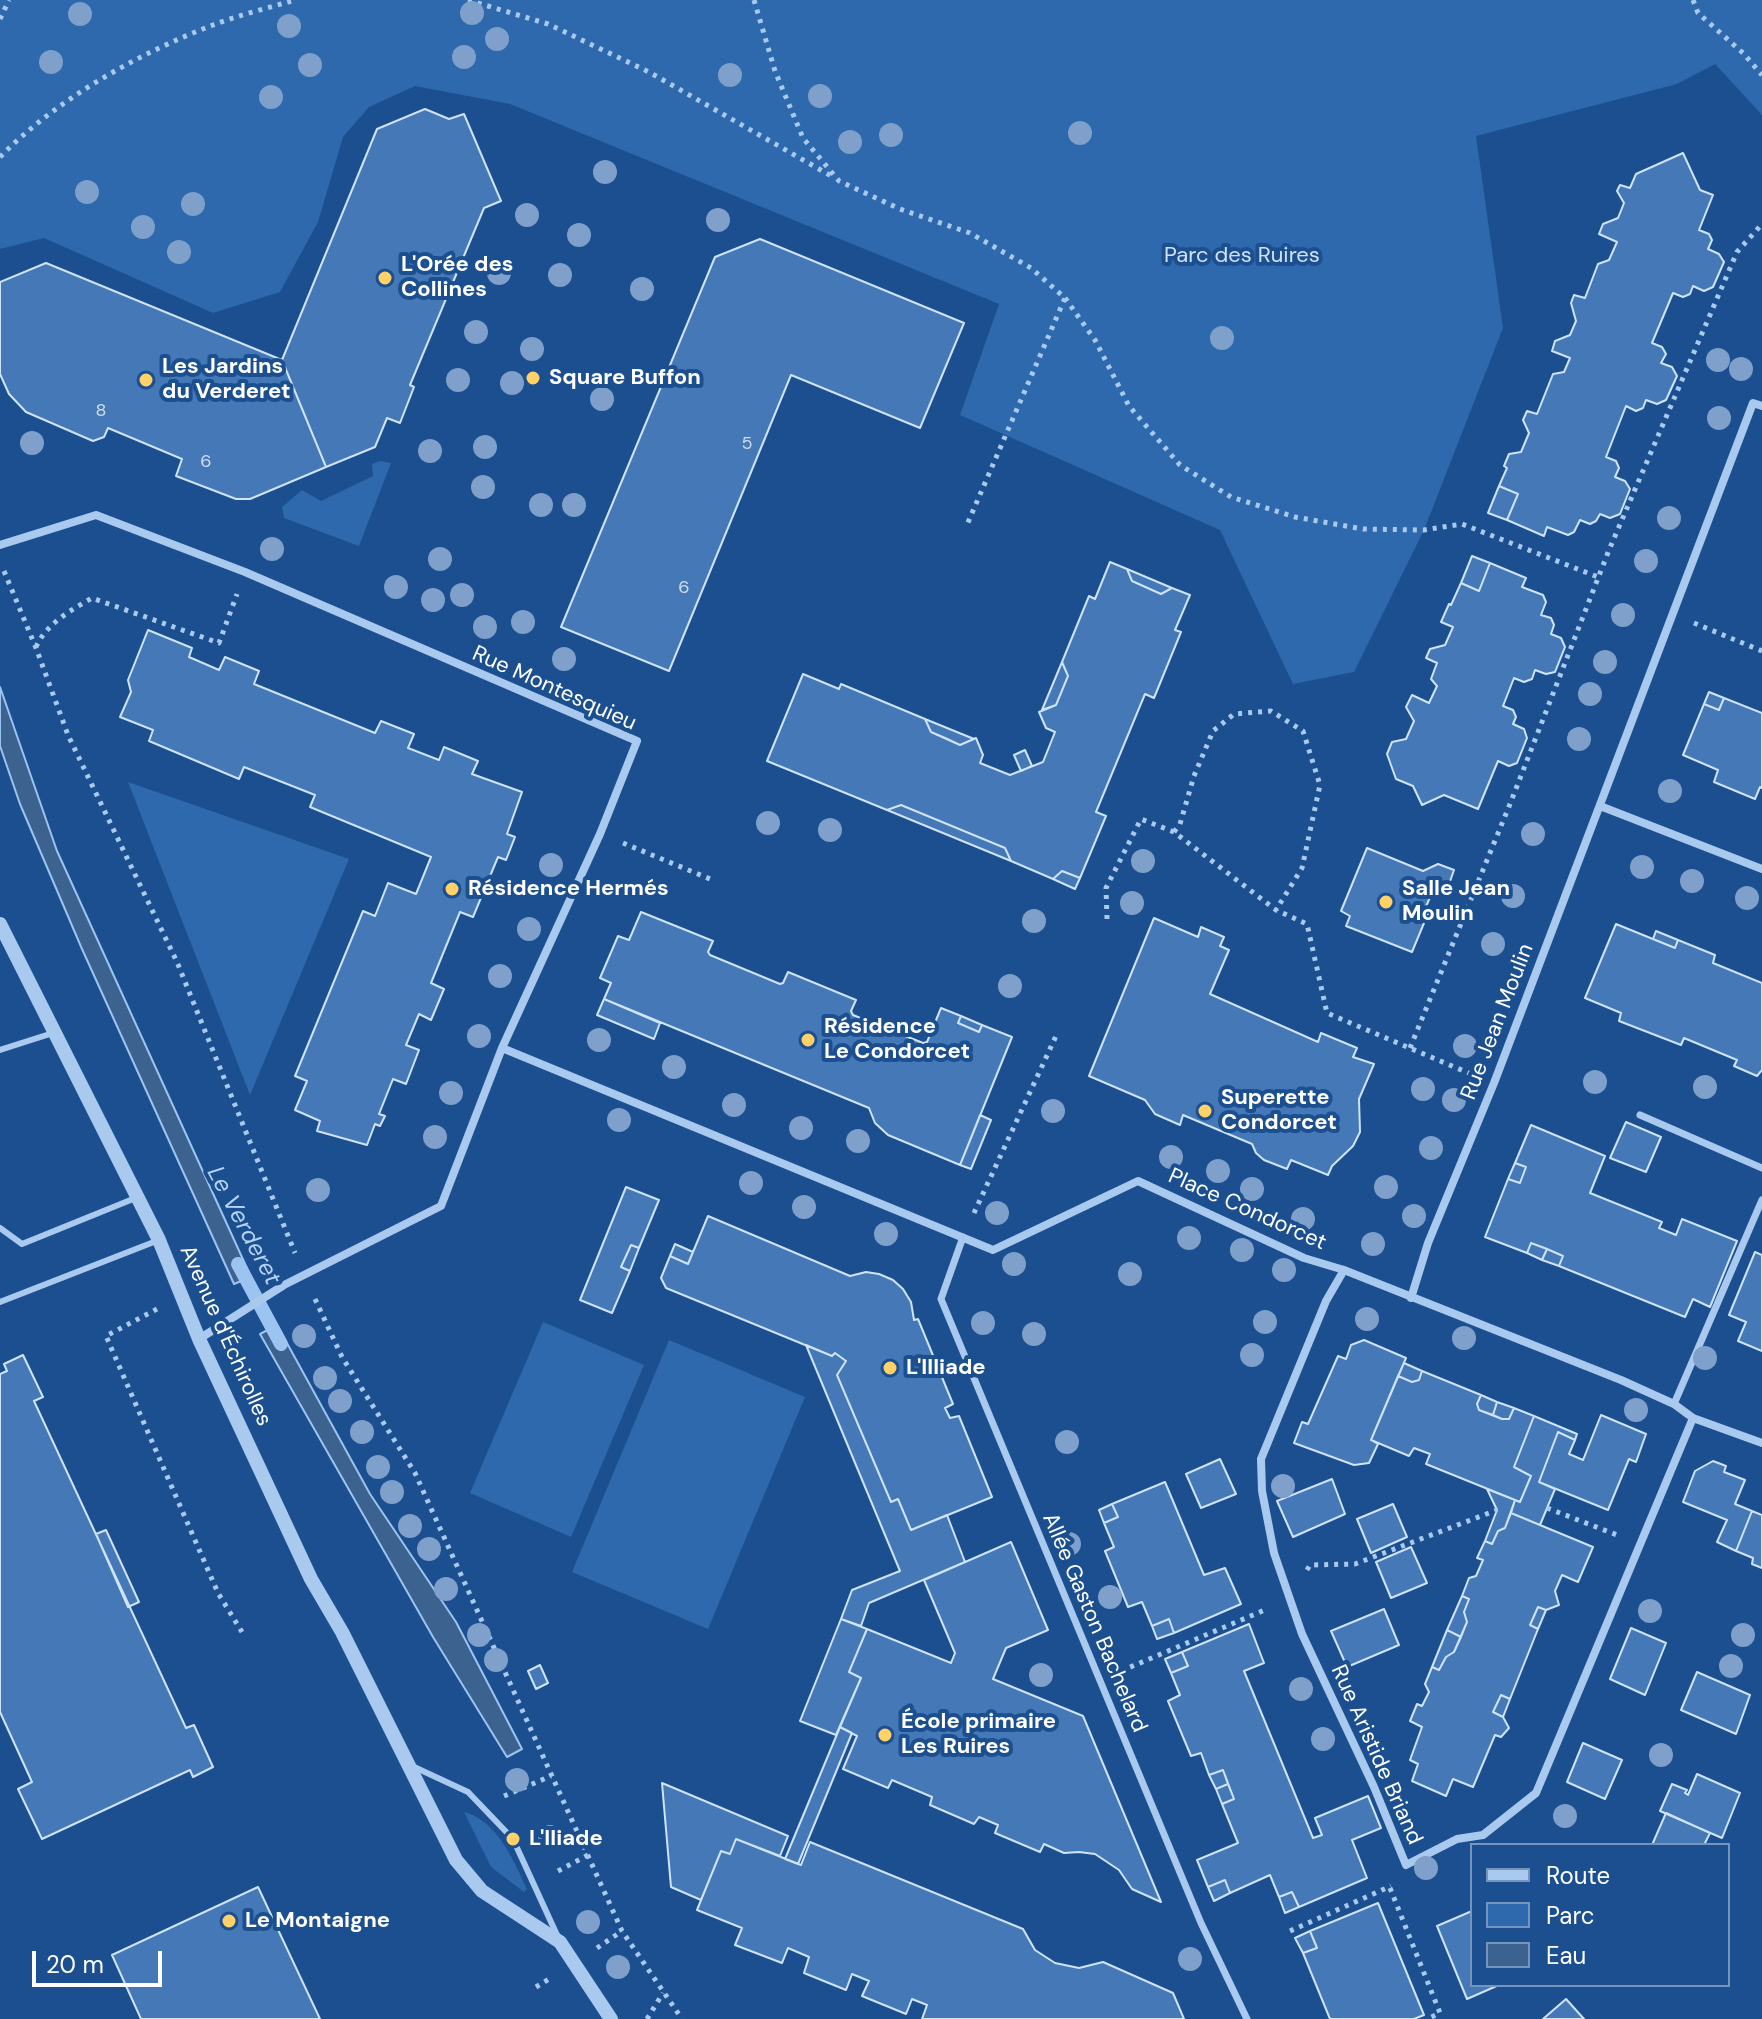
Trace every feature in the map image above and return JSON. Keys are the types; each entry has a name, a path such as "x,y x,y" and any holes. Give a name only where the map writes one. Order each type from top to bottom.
{"street":[{"name":"Rue Jean Moulin","path":"1411,1298 1428,1243 1494,1083 1758,405"},
{"name":"Rue Montesquieu","path":"0,545 96,515 245,572 637,741 600,834 502,1048 441,1206 284,1285 199,1339"},
{"path":"1600,806 1762,869"},
{"name":"Avenue d'Échirolles","path":"0,924 159,1240 199,1339 311,1579 342,1632 456,1860 482,1891 560,1942 611,2019"},
{"path":"502,1048 963,1237"},
{"path":"1640,1115 1762,1168"},
{"name":"Place Condorcet","path":"963,1237 993,1250 1138,1181 1304,1258 1344,1270 1411,1298"},
{"path":"1674,1404 1762,1200"},
{"name":"Allée Gaston Bachelard","path":"963,1237 941,1299 1098,1681 1207,1937 1247,2019"},
{"name":"Rue Aristide Briand","path":"1344,1270 1326,1301 1261,1459 1262,1491 1274,1553 1302,1634 1374,1787 1406,1865 1457,1839 1483,1835 1536,1793 1693,1418"},
{"path":"1411,1298 1674,1404 1693,1418 1762,1443"}],"lane":[{"path":"0,1050 53,1033"},
{"path":"0,1228 22,1244 138,1197"},
{"path":"0,1302 159,1240"},
{"name":"Avenue d'Échirolles","path":"410,1764 468,1792 513,1839 560,1942"}],"path":[{"path":"0,19 9,0"},
{"path":"0,157 14,142 104,75 212,25 295,0"},
{"path":"468,0 548,24 649,72 839,181 900,209 970,233 1031,268 1065,298 1095,340 1129,406 1180,465 1231,497 1295,517 1363,529 1424,530 1462,524 1598,577"},
{"path":"754,0 775,71 803,138 839,181"},
{"path":"1693,0 1698,13 1743,53 1762,75"},
{"path":"1410,1048 1510,804 1598,577 1737,252 1762,224"},
{"path":"966,527 1065,298"},
{"path":"0,563 68,735 177,962 304,1275 342,1357 415,1473 622,1931 682,2019"},
{"path":"36,648 40,638 68,611 92,598 219,643 245,572"},
{"path":"1675,615 1762,651"},
{"path":"1174,832 1180,824 1194,776 1213,731 1234,714 1271,711 1303,731 1320,785 1302,868 1276,910"},
{"path":"1107,919 1106,888 1141,819 1174,832 1276,910 1307,924 1327,1013 1494,1083"},
{"path":"600,834 715,881"},
{"path":"963,1237 1056,1036"},
{"path":"181,1296 106,1336 218,1593 242,1632"},
{"path":"1547,1508 1640,1544"},
{"path":"1098,1681 1290,1598 1310,1565 1355,1564 1497,1510"},
{"path":"501,1798 551,1776"},
{"path":"558,1871 588,1855"},
{"path":"1290,1931 1390,1888 1406,1865"},
{"path":"1390,1888 1440,2013 1427,2019"},
{"path":"647,2019 663,1993"}],"green space":[{"name":"Parc des Ruires","path":"0,0 1762,0 1762,115 1715,64 1677,84 1476,136 1503,328 1424,530 1354,672 1293,684 1220,530 960,415 999,304 510,104 415,86 369,107 343,137 318,222 280,292 213,313 44,238 0,249"},
{"path":"380,461 391,463 359,546 284,518 282,507 302,490 321,501 373,476 372,464"},
{"path":"128,782 349,859 250,1095"},
{"path":"543,1322 644,1365 571,1537 470,1493"},
{"path":"669,1340 805,1397 708,1629 572,1572"},
{"path":"464,1812 486,1824 503,1843 527,1889 524,1892 491,1867"}],"water":[{"path":"0,687 57,851 251,1277 234,1284 82,949 20,804 0,746"},
{"path":"277,1325 370,1494 456,1622 522,1749 507,1757 433,1637 260,1334"}],"building":[{"name":"L'Orée des Collines","path":"425,109 449,119 464,114 501,201 484,208 410,385 414,387 400,423 387,418 375,447 326,467 282,360 377,129"},
{"path":"1683,153 1700,190 1713,195 1699,230 1709,234 1712,240 1708,249 1719,254 1724,262 1713,287 1704,291 1693,286 1690,294 1683,297 1673,293 1652,343 1662,347 1666,354 1661,363 1672,367 1677,376 1666,400 1657,404 1646,400 1643,408 1636,411 1626,406 1606,457 1616,461 1619,468 1615,477 1625,481 1630,489 1620,514 1610,518 1600,514 1590,524 1580,520 1574,532 1568,535 1547,527 1544,536 1507,520 1518,494 1499,486 1507,468 1504,466 1509,454 1521,452 1529,433 1523,420 1527,411 1537,414 1553,374 1564,372 1570,358 1552,351 1555,341 1570,335 1576,321 1571,303 1574,295 1585,298 1598,264 1609,260 1617,242 1599,234 1603,224 1618,218 1624,203 1617,191 1620,185 1630,188 1636,174"},
{"path":"760,239 964,323 920,428 791,375 669,671 561,627 715,257"},
{"name":"Les Jardins du Verderet","path":"46,263 282,360 326,467 250,499 236,499 176,476 182,459 108,428 104,437 93,441 26,412 9,394 0,374 0,282"},
{"path":"1499,486 1518,494 1507,520 1488,513"},
{"path":"1472,556 1490,563 1479,591 1461,583"},
{"path":"1110,562 1127,569 1132,581 1161,594 1172,588 1190,595 1175,630 1181,632 1154,698 1145,694 1096,812 1106,816 1080,878 1062,871 1053,879 1011,861 1005,848 901,805 887,810 767,761 803,674 839,689 841,684 925,719 931,732 960,745 976,738 983,755 980,763 1010,775 1043,762 1055,732 1046,728 1039,712 1056,705 1068,676 1062,662 1089,596 1095,599"},
{"path":"1490,563 1526,578 1522,587 1543,595 1546,602 1541,615 1551,618 1554,625 1551,634 1561,638 1565,647 1555,672 1546,674 1535,670 1532,679 1524,682 1514,678 1503,706 1513,710 1516,717 1513,724 1524,729 1527,738 1517,763 1509,766 1498,761 1478,809 1444,795 1422,805 1413,786 1396,779 1387,754 1392,742 1406,739 1414,721 1406,707 1412,695 1429,703 1437,686 1431,679 1437,663 1426,658 1430,649 1445,645 1453,627 1441,622 1449,604 1461,583 1479,591"},
{"path":"1127,569 1172,588 1161,594 1132,581"},
{"name":"Résidence Hermés","path":"148,630 192,648 189,657 219,670 225,657 259,671 254,684 375,733 381,721 414,734 408,748 439,760 444,747 478,761 472,774 522,792 507,834 515,837 506,860 498,857 473,917 460,912 431,983 444,989 431,1020 419,1014 406,1045 419,1050 406,1084 393,1079 379,1114 385,1116 380,1126 375,1124 367,1145 317,1131 320,1121 295,1110 307,1081 295,1076 363,911 375,916 388,883 416,894 431,857 310,807 315,795 244,767 239,779 149,741 153,730 120,717 131,692 128,680"},
{"path":"1062,662 1068,676 1056,705 1042,710"},
{"path":"1709,692 1724,698 1719,710 1704,704"},
{"path":"1724,698 1762,713 1762,788 1755,799 1714,782 1718,770 1683,755 1704,704 1719,710"},
{"path":"925,719 974,739 960,745 931,732"},
{"path":"1025,750 1032,766 1021,771 1014,755"},
{"path":"901,805 1005,848 1011,861 887,810"},
{"name":"Salle Jean Moulin","path":"1367,848 1423,871 1438,864 1454,870 1447,890 1431,895 1425,909 1429,911 1412,952 1346,926 1350,916 1341,911"},
{"path":"1062,871 1080,878 1075,889 1053,879"},
{"name":"Résidence Le Condorcet","path":"641,912 713,941 708,952 710,955 780,984 788,972 856,1000 851,1011 853,1015 923,1043 927,1042 941,1008 961,1016 958,1023 979,1032 982,1025 1012,1037 960,1165 888,1135 875,1123 869,1108 604,999 611,983 600,978 618,936 629,940"},
{"path":"1154,918 1198,937 1201,927 1224,937 1220,946 1229,950 1210,994 1318,1042 1321,1033 1357,1048 1353,1057 1374,1064 1359,1099 1360,1132 1353,1146 1332,1166 1328,1175 1291,1160 1287,1169 1264,1160 1252,1144 1183,1115 1180,1125 1155,1114 1145,1100 1089,1076"},
{"path":"1616,924 1675,948 1678,940 1715,955 1713,963 1762,983 1762,1070 1757,1076 1734,1066 1737,1060 1684,1038 1681,1045 1619,1021 1621,1013 1585,998"},
{"path":"1656,931 1678,940 1675,948 1653,939"},
{"path":"604,999 660,1023 654,1039 597,1015"},
{"path":"961,1016 982,1025 979,1032 958,1023"},
{"path":"980,1115 991,1120 971,1169 960,1165"},
{"path":"1626,1122 1661,1137 1646,1172 1610,1158"},
{"path":"1531,1125 1605,1156 1590,1193 1662,1222 1659,1228 1676,1235 1682,1219 1737,1241 1710,1307 1693,1299 1685,1317 1559,1266 1563,1256 1547,1249 1531,1243 1527,1253 1485,1237 1508,1179 1520,1183 1526,1167 1515,1163"},
{"path":"1515,1163 1526,1167 1520,1183 1508,1179"},
{"path":"626,1187 659,1200 639,1248 631,1245 621,1267 630,1271 612,1313 580,1300"},
{"name":"L'Illiade","path":"708,1216 850,1276 866,1272 879,1274 903,1289 953,1404 945,1408 950,1418 959,1416 992,1497 911,1530 898,1499 891,1502 837,1375 846,1361 835,1353 832,1356 666,1288 661,1278 670,1256 688,1264"},
{"path":"1531,1243 1547,1249 1542,1260 1527,1253"},
{"path":"675,1244 693,1252 688,1264 670,1256"},
{"path":"631,1245 639,1248 630,1271 621,1267"},
{"path":"1547,1249 1563,1256 1559,1266 1542,1260"},
{"path":"1755,1252 1762,1255 1762,1351 1738,1341 1746,1322 1729,1315"},
{"path":"1364,1340 1406,1358 1371,1440 1378,1444 1369,1463 1354,1465 1294,1443 1302,1422 1308,1424 1338,1356 1346,1359 1351,1345"},
{"path":"806,1345 832,1356 835,1353 846,1361 837,1375 891,1502 898,1499 911,1530 947,1515 965,1562 869,1603 861,1626 841,1619 852,1590 900,1571"},
{"path":"23,1355 43,1397 34,1401 186,1728 194,1725 213,1767 193,1777 190,1770 42,1839 18,1789 32,1782 0,1712 0,1374 7,1371 4,1364"},
{"path":"1404,1363 1422,1371 1419,1380 1412,1382 1398,1376"},
{"path":"1422,1371 1481,1395 1477,1404 1479,1410 1502,1419 1509,1419 1514,1408 1534,1416 1514,1467 1531,1476 1520,1502 1426,1464 1430,1454 1414,1448 1409,1456 1371,1440 1398,1376 1412,1382 1419,1380"},
{"path":"1481,1395 1497,1402 1493,1415 1479,1410 1477,1404"},
{"path":"1497,1402 1514,1408 1509,1419 1493,1415"},
{"path":"1601,1415 1646,1434 1636,1462 1629,1459 1608,1510 1539,1482 1558,1432 1575,1440 1569,1454 1583,1460"},
{"path":"1534,1416 1577,1434 1575,1440 1558,1432 1539,1482 1555,1489 1540,1525 1511,1513 1515,1500 1520,1502 1531,1476 1514,1467"},
{"path":"1220,1459 1236,1494 1201,1508 1186,1474"},
{"path":"1713,1461 1726,1466 1724,1472 1745,1480 1735,1504 1752,1511 1736,1551 1717,1542 1727,1520 1683,1502 1695,1471"},
{"path":"1332,1479 1345,1514 1293,1537 1277,1501"},
{"path":"1165,1482 1204,1575 1225,1568 1241,1604 1174,1633 1169,1619 1152,1626 1142,1602 1128,1607 1105,1551 1114,1547 1104,1523 1118,1517 1112,1504"},
{"path":"1487,1489 1515,1500 1505,1528 1498,1531 1492,1544 1485,1541 1497,1510"},
{"path":"1112,1504 1118,1517 1104,1523 1099,1510"},
{"path":"1393,1504 1407,1537 1371,1553 1357,1519"},
{"path":"1752,1511 1762,1515 1762,1568 1752,1564 1753,1558 1736,1551"},
{"path":"1511,1513 1593,1547 1578,1582 1562,1575 1555,1591 1559,1605 1546,1610 1538,1607 1530,1625 1538,1629 1510,1699 1501,1695 1493,1712 1503,1717 1509,1728 1501,1737 1495,1735 1473,1787 1453,1779 1446,1796 1412,1781 1418,1764 1410,1760 1422,1727 1410,1721 1417,1704 1422,1706 1429,1692 1425,1684 1432,1667 1439,1670 1446,1657 1454,1652 1467,1622 1464,1612 1469,1599 1462,1596 1469,1578 1476,1576 1483,1560 1477,1558 1485,1541 1492,1544 1498,1531 1505,1528"},
{"path":"106,1530 139,1602 128,1607 96,1534"},
{"path":"1011,1542 1048,1630 1006,1648 993,1679 1083,1716 1161,1902 1132,1889 1119,1870 1095,1854 1064,1853 1044,1844 1040,1852 995,1833 998,1825 979,1817 974,1824 930,1805 932,1797 892,1780 888,1788 843,1769 857,1736 840,1727 861,1678 849,1672 867,1629 951,1663 955,1653 924,1580"},
{"path":"1411,1547 1427,1583 1391,1598 1376,1562"},
{"path":"1462,1596 1469,1599 1464,1612 1467,1622 1461,1637 1447,1630"},
{"path":"1538,1607 1546,1610 1538,1629 1530,1625"},
{"path":"1384,1609 1399,1645 1347,1667 1331,1631"},
{"path":"841,1619 867,1629 849,1672 861,1678 836,1735 800,1721"},
{"path":"1169,1619 1174,1633 1157,1639 1152,1626"},
{"path":"1249,1624 1264,1663 1244,1671 1313,1838 1322,1835 1315,1818 1368,1796 1381,1828 1352,1840 1367,1878 1299,1907 1292,1892 1279,1897 1270,1875 1230,1893 1225,1880 1208,1887 1197,1860 1238,1843 1222,1804 1234,1799 1223,1770 1209,1775 1201,1753 1191,1756 1168,1701 1180,1695 1171,1673 1188,1666 1182,1652"},
{"path":"1631,1628 1666,1643 1645,1695 1610,1679"},
{"path":"1447,1630 1461,1637 1454,1652 1446,1657 1439,1670 1432,1667"},
{"path":"1182,1652 1188,1666 1171,1673 1165,1659"},
{"path":"540,1665 548,1683 536,1689 528,1671"},
{"path":"1697,1672 1750,1695 1736,1734 1681,1710"},
{"path":"1501,1695 1510,1699 1503,1717 1493,1712"},
{"path":"840,1727 852,1733 798,1864 785,1859"},
{"path":"1583,1743 1622,1760 1605,1799 1567,1782"},
{"path":"1223,1770 1228,1784 1216,1789 1209,1775"},
{"path":"1697,1774 1740,1793 1722,1838 1660,1811 1672,1784 1687,1790 1685,1793 1688,1795"},
{"path":"662,1783 788,1836 780,1856 736,1839 730,1854 721,1851 701,1900 671,1887"},
{"path":"1228,1784 1234,1799 1222,1804 1216,1789"},
{"path":"1666,1813 1710,1833 1705,1843 1653,1843"},
{"path":"736,1839 801,1865 810,1842 1023,1929 1035,1950 1055,1963 1079,1968 1103,1962 1173,1993 1184,2019 922,2019 927,2005 912,1999 906,2014 862,1996 869,1981 852,1974 846,1990 804,1973 809,1957 788,1948 782,1963 735,1945 742,1928 697,1910 721,1851 730,1854"},
{"path":"1225,1880 1230,1893 1214,1901 1208,1887"},
{"name":"Le Montaigne","path":"258,1887 320,2019 141,2019 112,1955"},
{"path":"1292,1892 1299,1907 1285,1913 1279,1897"},
{"path":"1378,1903 1424,2015 1414,2019 1330,2019 1303,1953 1317,1948 1310,1931"},
{"path":"1470,1912 1470,1987 1494,1987 1467,1999 1437,1926"},
{"path":"1310,1931 1317,1948 1303,1953 1295,1938"},
{"path":"1566,1999 1584,2019 1543,2019"}],"waterway":[{"name":"Le Verderet","path":"238,1264 281,1344"}],"place":[{"name":"L'Orée des Collines","path":"385,278"},
{"name":"Square Buffon","path":"533,378"},
{"name":"Les Jardins du Verderet","path":"146,380"},
{"name":"Résidence Hermés","path":"452,889"},
{"name":"Salle Jean Moulin","path":"1386,902"},
{"name":"Résidence Le Condorcet","path":"808,1040"},
{"name":"Superette Condorcet","path":"1205,1111"},
{"name":"L'Illiade","path":"890,1368"},
{"name":"École primaire Les Ruires","path":"885,1735"},
{"name":"L'Iliade","path":"513,1839"},
{"name":"Le Montaigne","path":"229,1921"}]}
